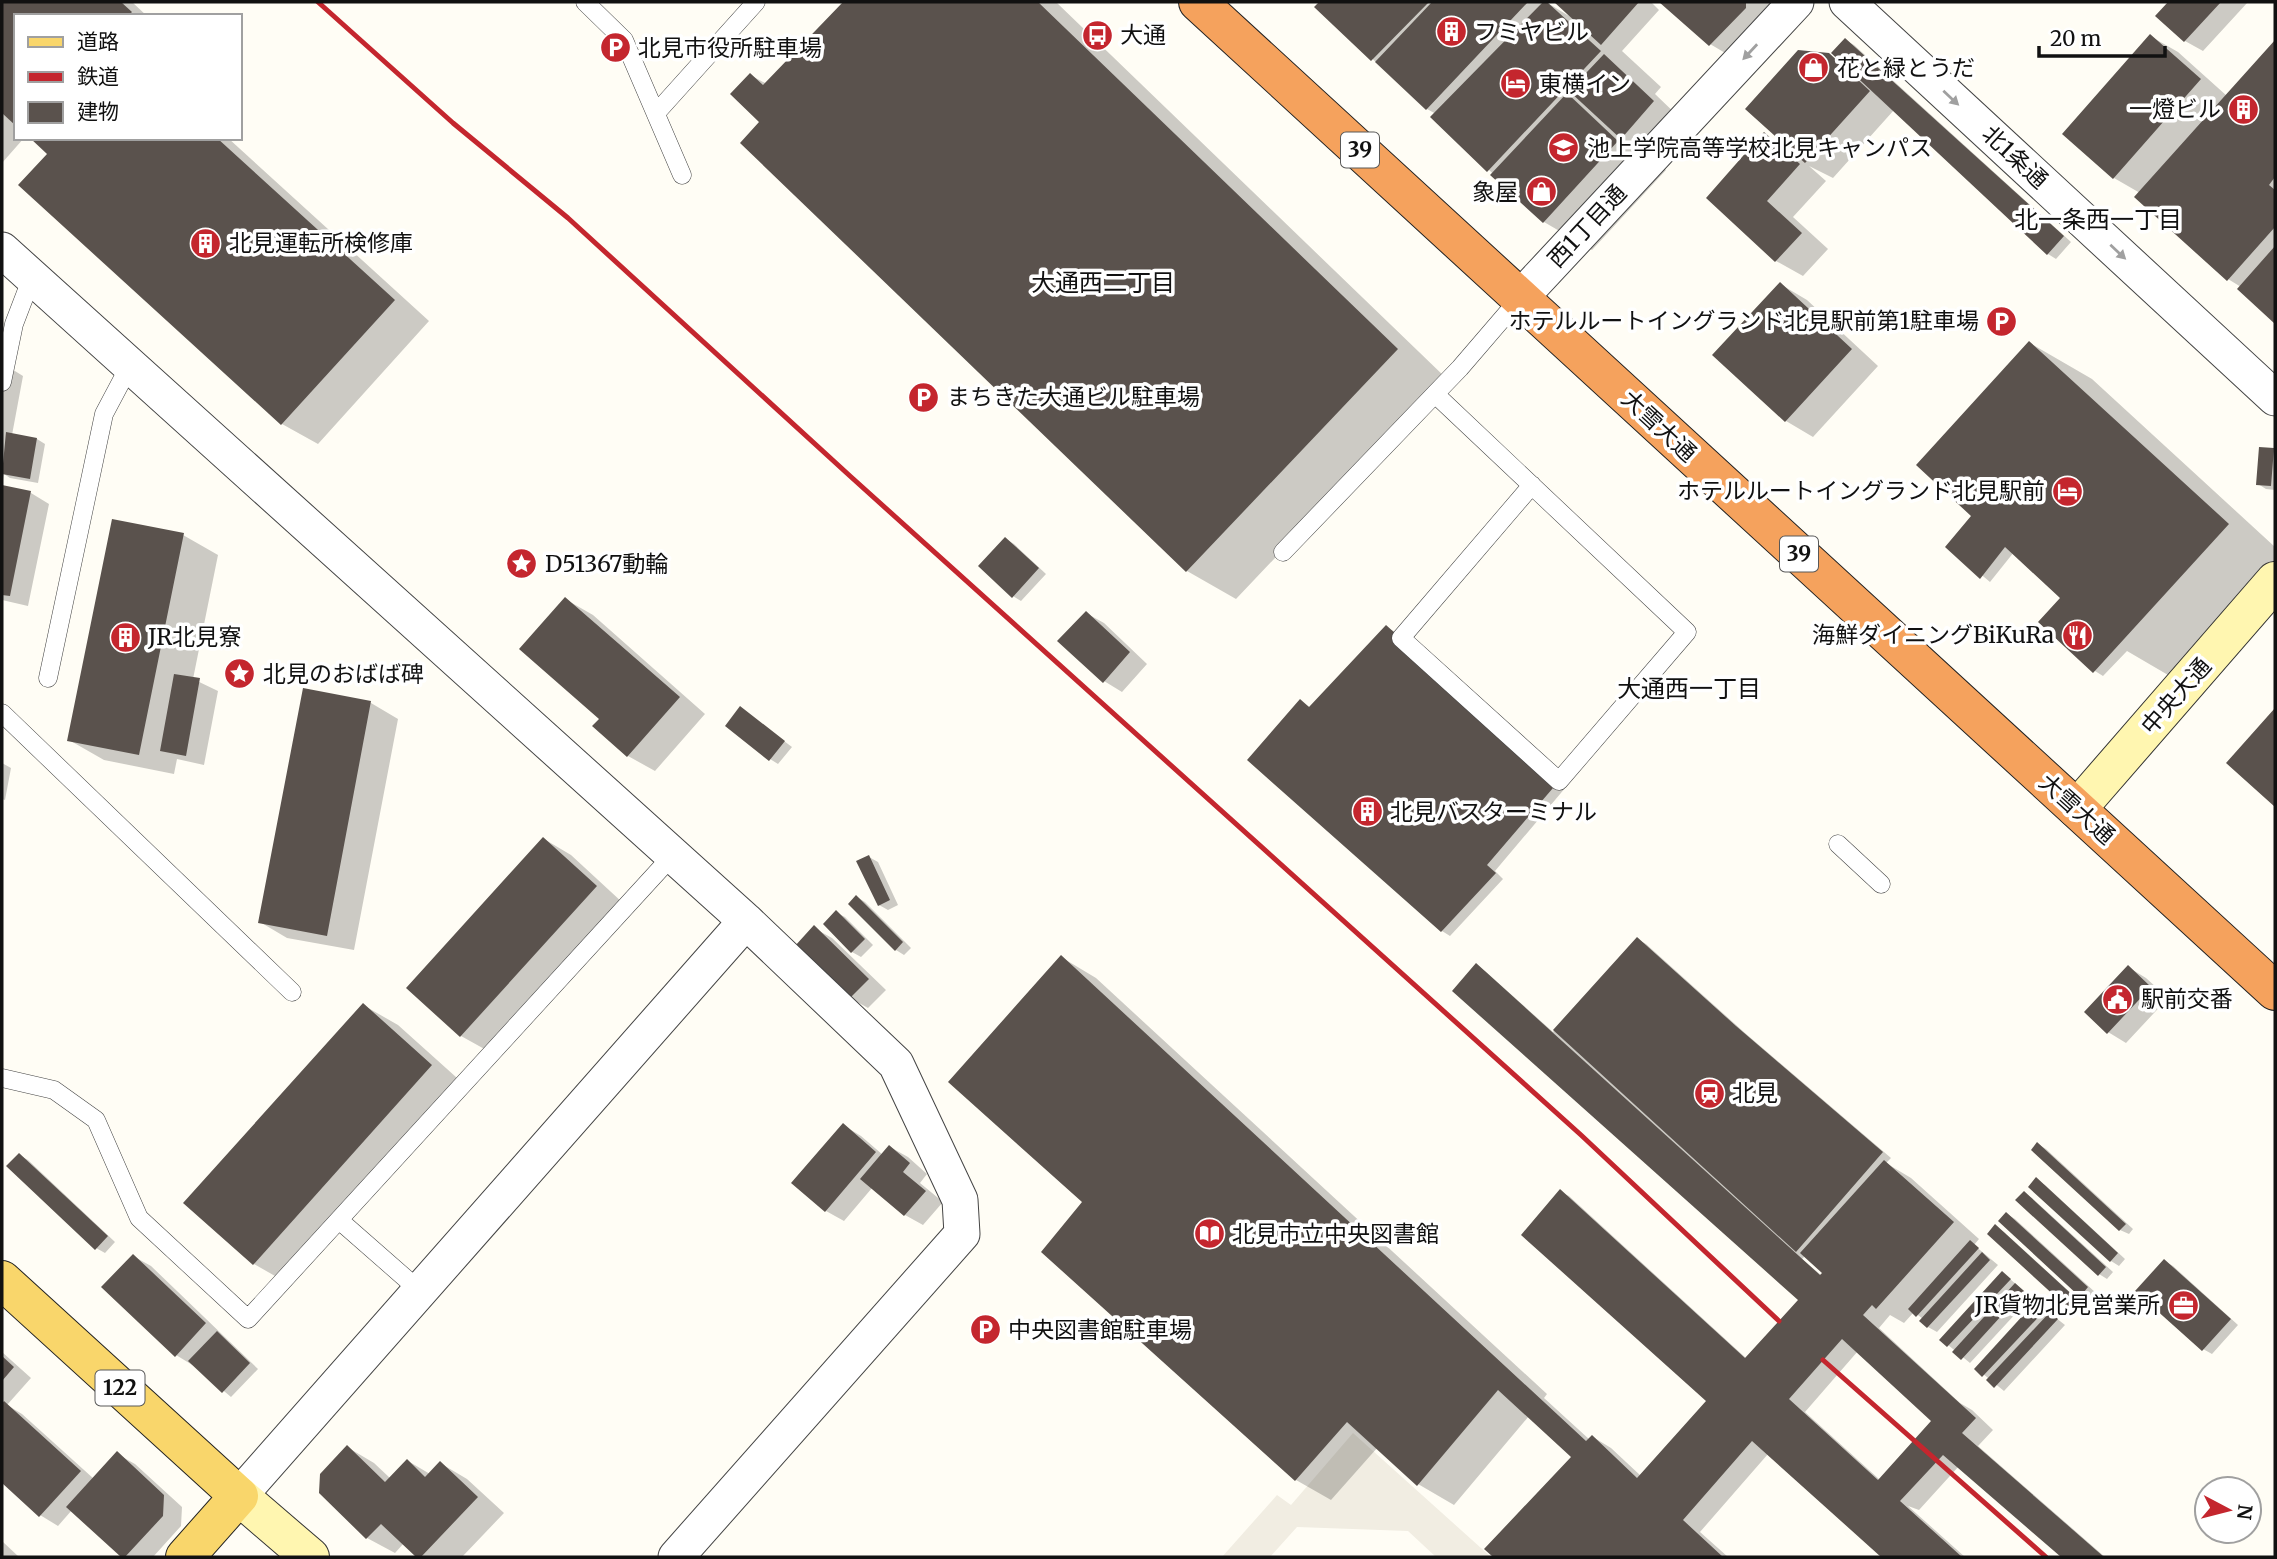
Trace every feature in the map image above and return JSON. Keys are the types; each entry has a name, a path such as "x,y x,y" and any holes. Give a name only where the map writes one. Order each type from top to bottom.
{"highway":[{"name":"大雪大通","path":"1198,2 2275,991"}],"main road":[{"name":"122","path":"2,1280 239,1496"},
{"path":"185,1557 239,1496"}],"street":[{"name":"西1丁目通","path":"1521,297 1796,2"},
{"name":"北1条通","path":"1847,2 2275,398"},
{"path":"2,250 746,921 896,1063 960,1200 962,1234 676,1557"},
{"name":"中央大通","path":"2077,809 2275,581"},
{"path":"310,1557 239,1496 746,921"}],"lane":[{"path":"585,2 624,40 682,175"},
{"path":"657,112 756,2"},
{"path":"2,382 14,324 32,277"},
{"path":"1283,552 1434,394 1521,297"},
{"path":"48,678 104,414 130,365"},
{"path":"1434,394 1532,485 1687,632 1559,781 1401,638 1532,485"},
{"path":"2,713 292,992"},
{"path":"1838,844 1881,884"},
{"path":"2,1079 54,1090 96,1120 139,1218 248,1319 673,855"},
{"path":"339,1220 420,1291"}],"shaded area":[{"path":"1353,1433 1491,1557 1436,1557 1408,1531 1297,1527 1270,1557 1222,1557 1277,1495 1291,1505"}],"building":[{"path":"2,2 121,2 132,12 14,14 14,124 2,113"},
{"path":"843,2 1038,2 1398,349 1186,572 740,143 759,122 730,94 750,73 763,85"},
{"path":"1319,2 1429,2 1371,61 1314,7"},
{"name":"フミヤビル","path":"1432,2 1528,2 1426,110 1375,62"},
{"name":"東横イン","path":"1543,2 1547,2 1601,51 1487,172 1430,117"},
{"path":"1554,2 1639,2 1601,45"},
{"path":"1659,2 1746,2 1746,8 1709,46"},
{"path":"2168,2 2221,2 2184,42 2155,16"},
{"path":"2150,34 2201,79 2113,179 2062,134"},
{"path":"1845,38 2064,236 2047,255 1831,53"},
{"name":"一燈ビル","path":"2275,40 2275,177 2269,185 2275,190 2275,227 2227,281 2134,197"},
{"path":"1798,50 1829,53 1870,91 1805,163 1745,109"},
{"path":"1604,54 1654,101 1621,139 1569,91"},
{"path":"1567,93 1618,141 1543,223 1490,175"},
{"path":"1764,132 1800,164 1767,201 1802,233 1775,262 1706,198"},
{"name":"北見運転所検修庫","path":"32,140 219,140 395,300 281,425 18,185 47,154"},
{"path":"2275,246 2275,324 2237,289"},
{"path":"1780,282 1852,349 1785,422 1712,355"},
{"name":"ホテルルートイングランド北見駅前","path":"2029,341 2229,524 2093,673 2038,622 2060,598 2005,547 1980,579 1945,547 1971,516 1916,465"},
{"path":"6,432 37,438 30,479 2,474"},
{"path":"2259,447 2274,448 2271,486 2256,485"},
{"path":"2,485 31,491 10,596 2,595"},
{"name":"JR北見寮","path":"112,519 184,533 139,755 67,741"},
{"path":"1005,537 1039,568 1012,598 978,566"},
{"path":"565,597 680,697 627,757 592,726 599,719 519,649"},
{"path":"1086,611 1130,652 1103,683 1057,641"},
{"path":"1386,625 1559,781 1487,865 1496,873 1441,932 1247,760 1300,699 1309,707"},
{"path":"174,674 200,678 186,756 160,751"},
{"path":"303,688 371,701 327,936 258,923"},
{"path":"740,706 785,741 769,761 725,726"},
{"path":"2275,708 2275,807 2226,763"},
{"path":"543,837 597,886 460,1037 406,988"},
{"path":"869,855 890,900 878,906 856,861"},
{"path":"856,895 903,942 895,951 848,904"},
{"path":"836,910 865,939 851,953 823,924"},
{"path":"814,925 869,979 849,999 795,946"},
{"path":"1637,937 1883,1152 1796,1252 1553,1030"},
{"path":"1061,955 1586,1441 1592,1435 1637,1478 1706,1401 1521,1235 1560,1189 1745,1358 1798,1300 1452,991 1476,963 1820,1275 1822,1273 1800,1253 1884,1160 1954,1222 1876,1309 1872,1305 1863,1315 1976,1418 1962,1433 2104,1557 2061,1557 1943,1455 1900,1501 1962,1557 1881,1557 1752,1441 1683,1520 1723,1557 1493,1557 1484,1549 1571,1457 1498,1390 1417,1486 1347,1422 1295,1481 1041,1252 1082,1202 948,1082","holes":["1842,1339 1931,1421 1878,1480 1789,1399"]},
{"name":"駅前交番","path":"2128,965 2151,987 2107,1034 2084,1012"},
{"path":"363,1003 432,1065 253,1265 183,1203"},
{"path":"843,1123 876,1152 825,1212 791,1183"},
{"path":"2037,1142 2126,1224 2119,1231 2031,1150"},
{"path":"889,1145 910,1163 903,1172 926,1191 904,1216 860,1179"},
{"path":"19,1153 108,1236 95,1250 6,1166"},
{"path":"2036,1177 2118,1253 2110,1262 2028,1187"},
{"path":"2024,1191 2106,1267 2098,1276 2015,1200"},
{"path":"2006,1212 2088,1287 2080,1297 1998,1221"},
{"path":"1995,1224 2078,1300 2069,1309 1987,1234"},
{"path":"1970,1240 1979,1248 1916,1317 1908,1309"},
{"path":"1982,1252 1990,1260 1927,1328 1919,1321"},
{"path":"133,1254 206,1323 175,1357 101,1287"},
{"name":"JR貨物北見営業所","path":"2164,1259 2231,1319 2202,1351 2135,1291"},
{"path":"2002,1271 2011,1279 1947,1347 1939,1340"},
{"path":"2015,1283 2024,1291 1961,1360 1952,1352"},
{"path":"2037,1300 2046,1309 1982,1377 1974,1369"},
{"path":"2050,1312 2058,1319 1994,1388 1986,1380"},
{"path":"217,1331 250,1363 222,1393 188,1361"},
{"path":"2,1356 14,1367 2,1381"},
{"path":"4,1401 81,1471 39,1517 2,1483"},
{"path":"347,1445 385,1482 407,1459 425,1477 440,1461 478,1497 421,1557 416,1557 381,1524 366,1539 319,1493 320,1474"},
{"path":"117,1451 164,1495 163,1516 125,1557 121,1557 66,1507"}],"railway":[{"path":"318,2 453,123 568,218 1581,1135 1779,1321"},
{"path":"1823,1360 2046,1557"}],"place":[{"name":"フミヤビル","path":"1451,32"},
{"name":"大通","path":"1097,35"},
{"name":"北見市役所駐車場","path":"615,48"},
{"name":"花と緑とうだ","path":"1814,68"},
{"name":"東横イン","path":"1516,84"},
{"name":"一燈ビル","path":"2244,109"},
{"name":"池上学院高等学校北見キャンパス","path":"1564,148"},
{"name":"象屋","path":"1541,192"},
{"name":"北見運転所検修庫","path":"206,243"},
{"name":"ホテルルートイングランド北見駅前第1駐車場","path":"2002,321"},
{"name":"まちきた大通ビル駐車場","path":"924,397"},
{"name":"ホテルルートイングランド北見駅前","path":"2068,491"},
{"name":"D51367動輪","path":"522,564"},
{"name":"海鮮ダイニングBiKuRa","path":"2077,635"},
{"name":"JR北見寮","path":"125,637"},
{"name":"北見のおばば碑","path":"240,674"},
{"name":"北見バスターミナル","path":"1367,812"},
{"name":"駅前交番","path":"2118,999"},
{"name":"北見","path":"1709,1093"},
{"name":"北見市立中央図書館","path":"1209,1234"},
{"name":"JR貨物北見営業所","path":"2183,1305"},
{"name":"中央図書館駐車場","path":"985,1330"}],"district":[{"name":"北一条西一丁目","path":"2098,220"},
{"name":"大通西二丁目","path":"1103,283"},
{"name":"大通西一丁目","path":"1689,689"}]}
